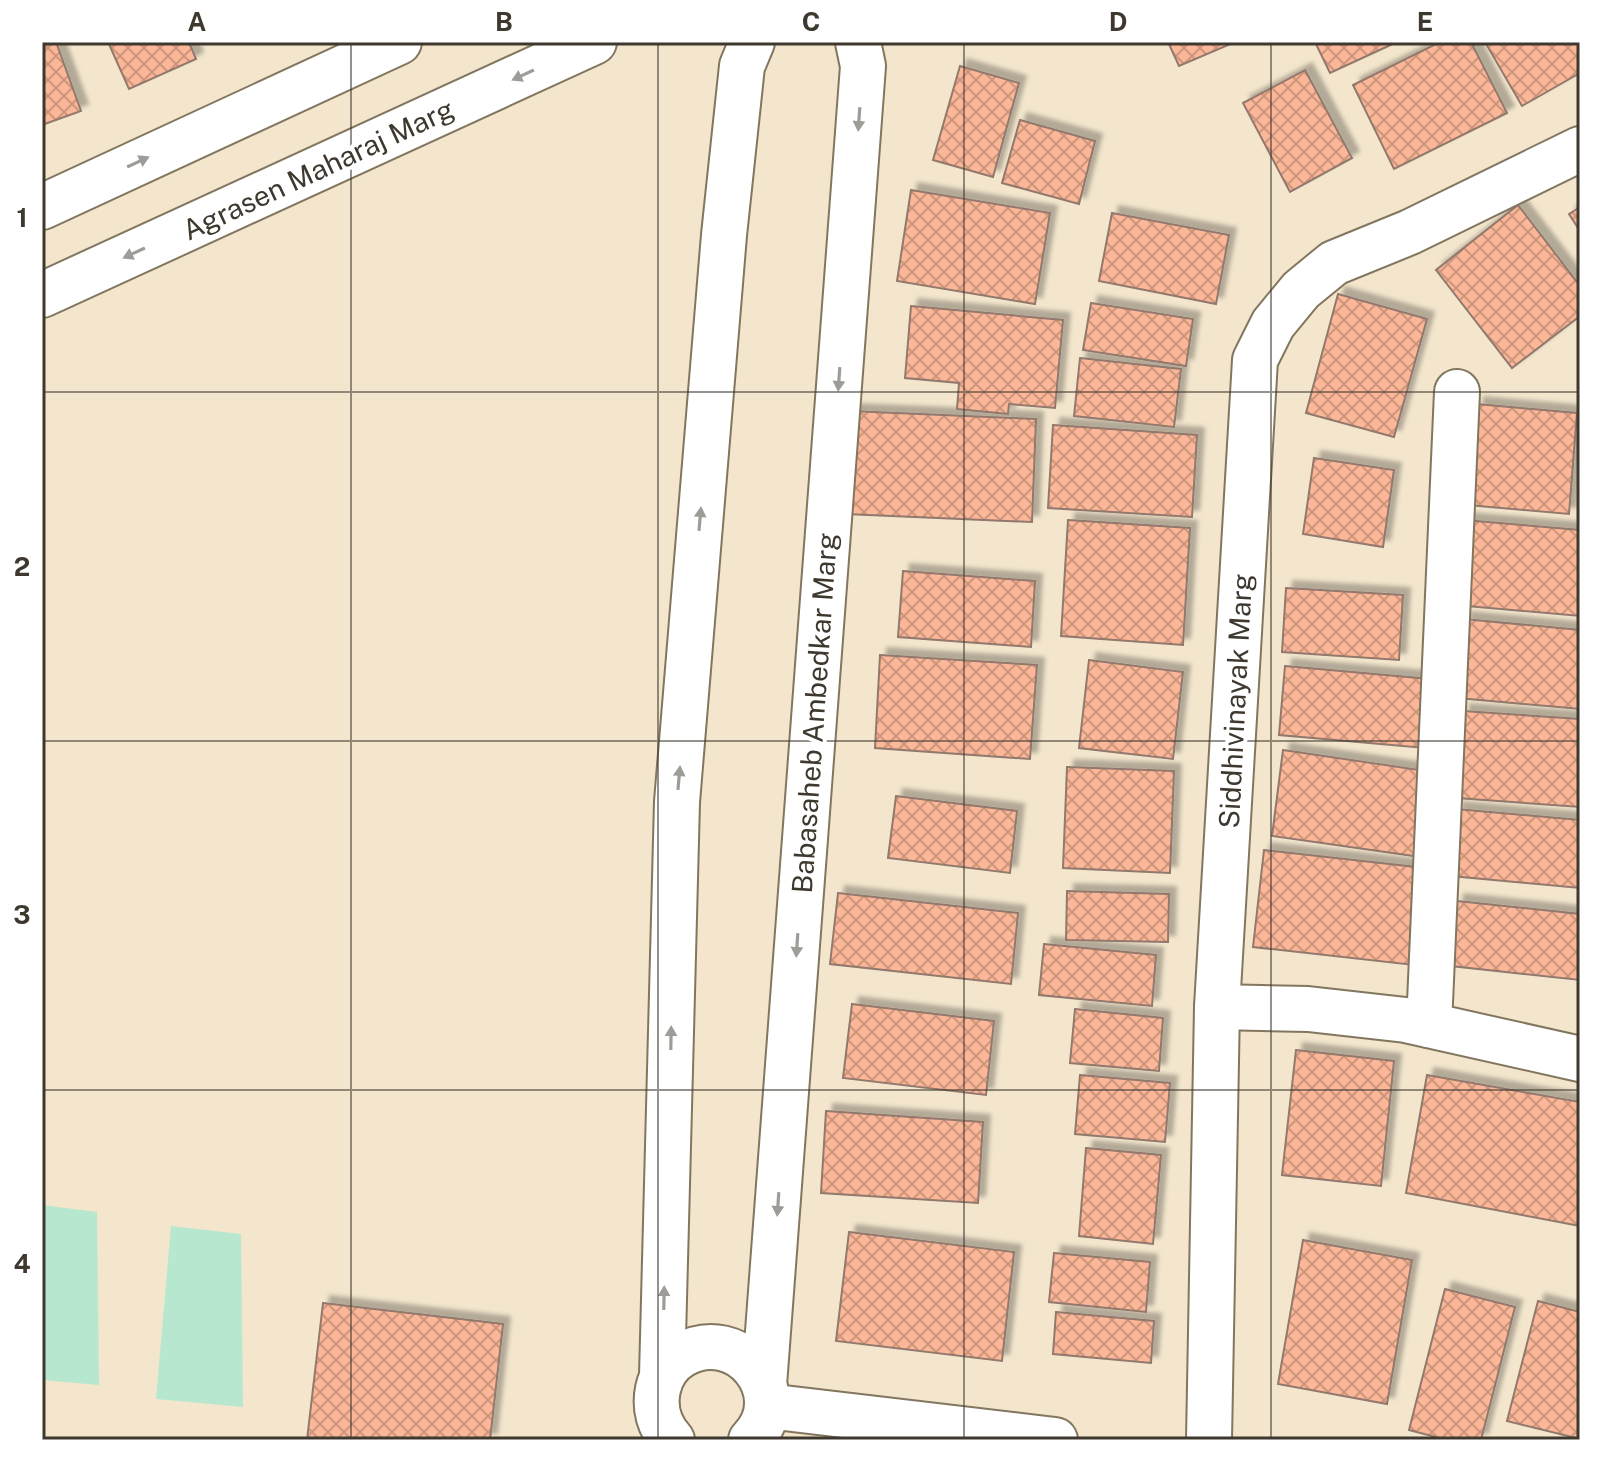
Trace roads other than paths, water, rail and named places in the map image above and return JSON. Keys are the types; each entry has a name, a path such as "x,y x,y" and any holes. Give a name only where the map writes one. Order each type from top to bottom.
{"main road":[{"path":"42,207 399,42"},
{"name":"Agrasen Maharaj Marg","path":"42,295 594,42"},
{"path":"662,1433 656,1397 662,1376 677,802 724,235 742,66 752,42"},
{"name":"Babasaheb Ambedkar Marg","path":"761,1410 863,66 858,42"},
{"name":"Siddhivinayak Marg","path":"1209,1440 1217,1007 1255,360 1273,324 1301,290 1334,263 1410,232 1580,149"},
{"path":"1429,1025 1457,392"},
{"path":"1217,1007 1308,1009 1429,1025 1580,1059"},
{"path":"662,1376 684,1354 705,1346 726,1348 746,1358 761,1410 1055,1440"}]}
